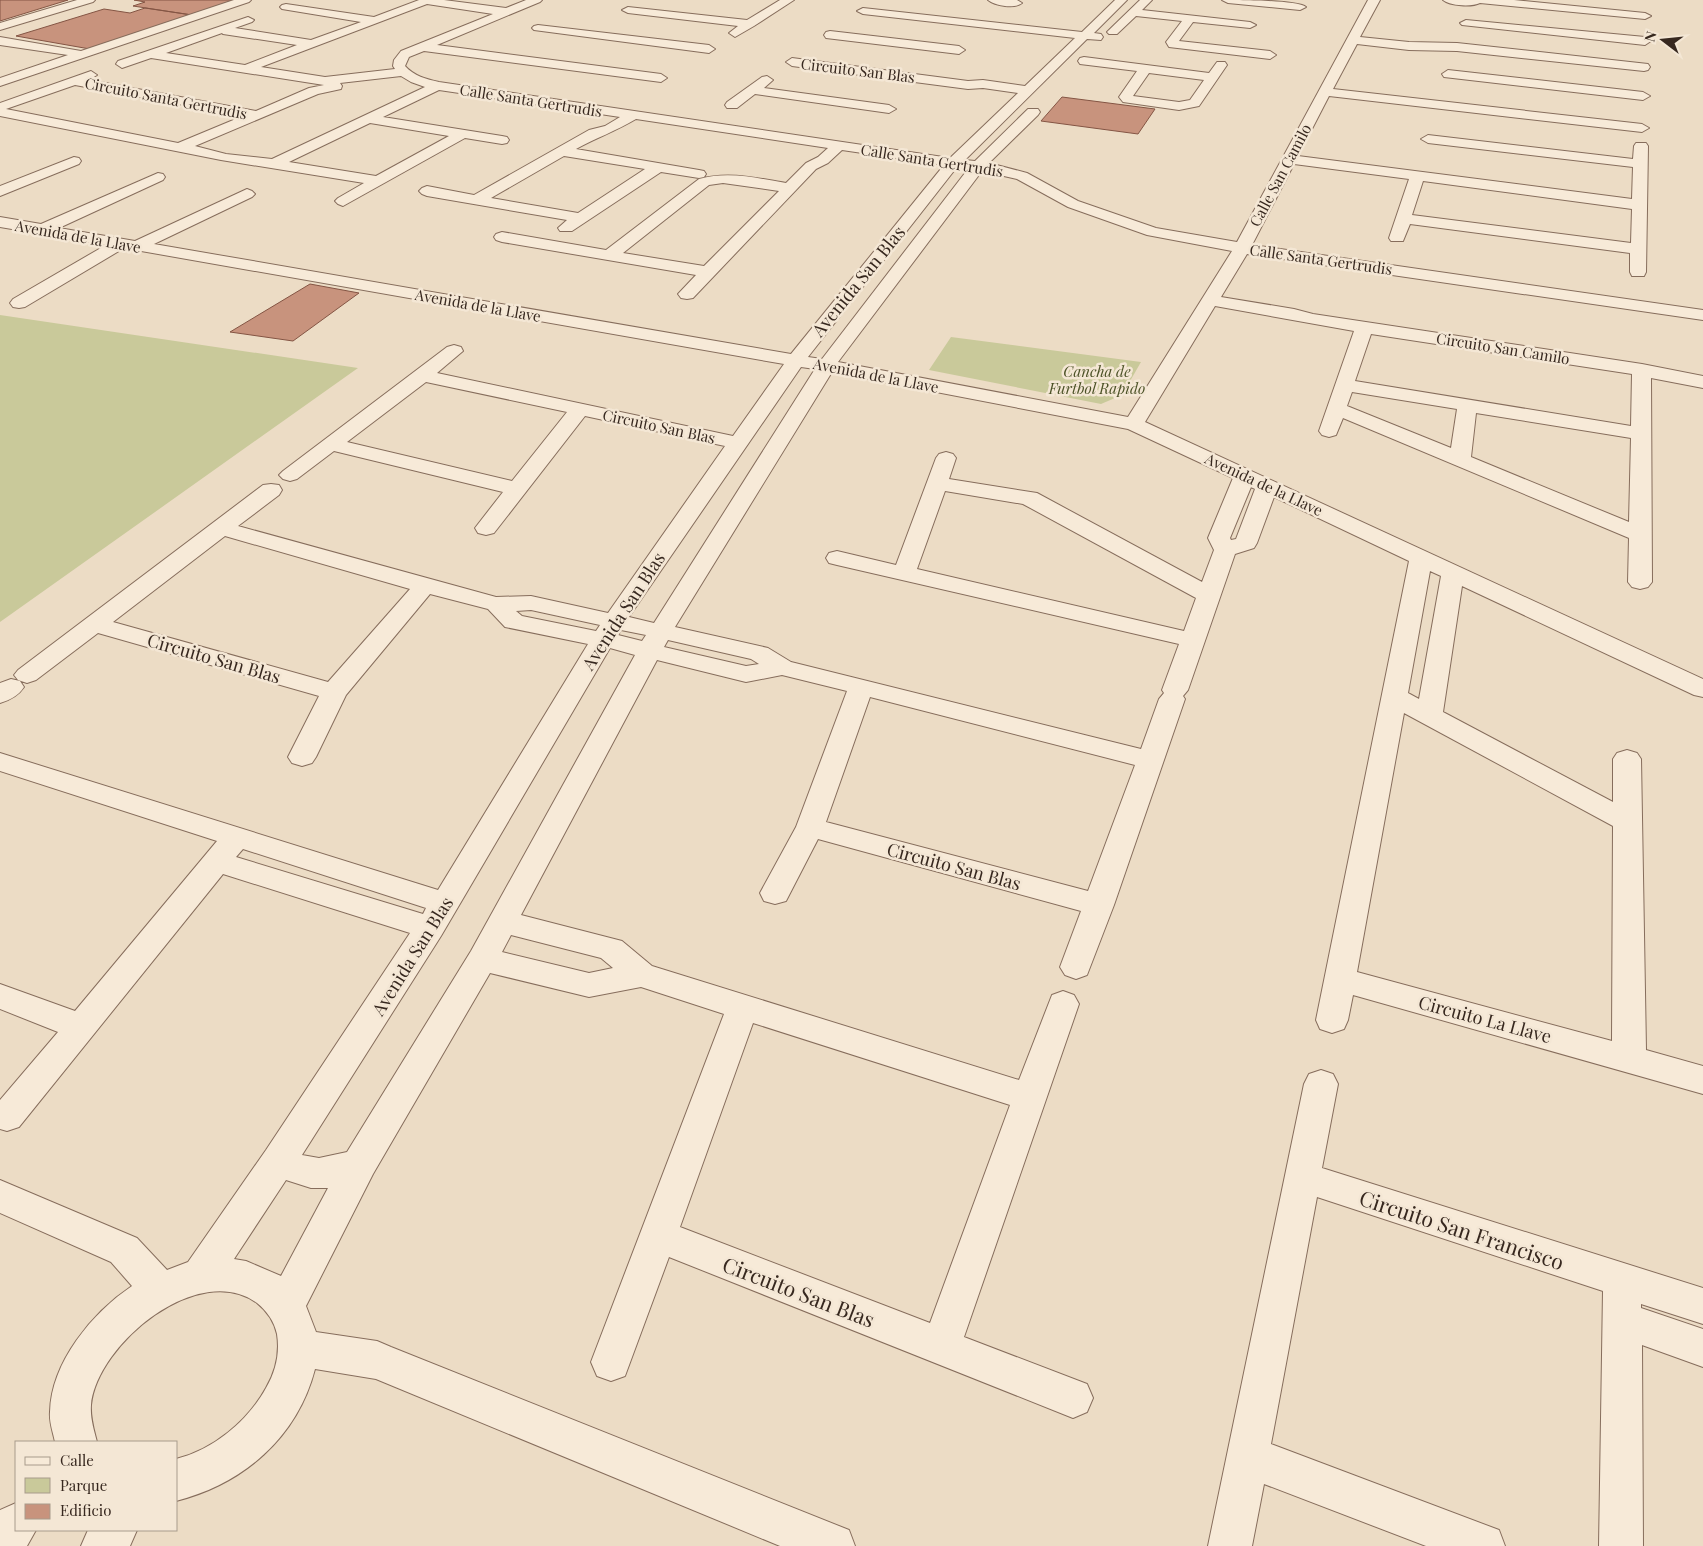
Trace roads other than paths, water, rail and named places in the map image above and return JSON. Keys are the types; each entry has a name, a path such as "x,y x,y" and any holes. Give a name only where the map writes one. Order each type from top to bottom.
{"street":[{"path":"0,27 89,0"},
{"path":"0,82 245,0"},
{"path":"306,0 282,8 375,20"},
{"path":"244,70 428,0 511,10"},
{"path":"453,0 511,10"},
{"path":"404,73 400,60 405,54 536,0"},
{"path":"648,0 624,11 750,24"},
{"path":"693,58 788,0"},
{"path":"994,0 1018,1"},
{"name":"Avenida San Blas","path":"200,1277 279,1161 430,928 608,629 796,360 953,163 1121,0"},
{"path":"1146,0 1081,64 1212,77"},
{"path":"1228,0 1269,2 1300,7"},
{"name":"Calle San Camilo","path":"1134,424 1242,248 1374,0"},
{"path":"1449,0 1477,1 1644,50"},
{"path":"876,1 859,14 984,29 1105,40"},
{"path":"1005,12 1018,1"},
{"path":"1477,1 1464,28 1644,50"},
{"path":"1131,14 1188,21 1250,25"},
{"path":"1232,51 1257,15"},
{"name":"Circuito Santa Gertrudis","path":"122,64 248,20"},
{"path":"1188,21 1172,42 1173,44 1270,55"},
{"name":"Circuito San Blas","path":"843,25 826,37 963,47 946,62"},
{"path":"538,28 709,49"},
{"name":"Circuito Santa Gertrudis","path":"222,29 313,44"},
{"path":"523,58 576,33"},
{"path":"1353,38 1424,45 1452,61 1644,50"},
{"path":"0,41 82,54"},
{"path":"427,45 665,76 641,90"},
{"name":"Circuito San Blas","path":"732,105 808,50"},
{"path":"1452,61 1644,50"},
{"path":"1638,272 1644,50"},
{"name":"Circuito Santa Gertrudis","path":"150,54 244,70 333,81 404,73"},
{"path":"1444,87 1452,61"},
{"path":"1144,70 1126,97 1128,99 1179,106 1194,103 1221,65"},
{"name":"Circuito San Blas","path":"784,68 924,79 968,85 978,89 1026,92"},
{"name":"Circuito Santa Gertrudis","path":"0,107 105,70"},
{"name":"Circuito Santa Gertrudis","path":"179,148 322,89 404,73"},
{"name":"Calle Santa Gertrudis","path":"404,73 444,87 998,169 1022,176 1073,204 1153,232 1242,248 1703,315"},
{"name":"Circuito San Blas","path":"910,91 924,79"},
{"name":"Circuito Santa Gertrudis","path":"74,81 258,115"},
{"path":"274,164 368,119 444,87"},
{"path":"384,121 444,87"},
{"name":"Circuito San Blas","path":"752,90 892,106 876,120"},
{"path":"1324,94 1436,113 1642,118"},
{"name":"Avenida San Blas","path":"286,1305 360,1163 482,958 656,641 826,366 977,167 1044,100"},
{"path":"0,112 179,148 378,181"},
{"path":"594,133 593,126 616,112"},
{"path":"1423,154 1436,113"},
{"path":"476,200 594,133 610,129 634,115"},
{"path":"368,119 502,140"},
{"path":"342,201 462,134"},
{"path":"1428,139 1641,164"},
{"path":"810,166 806,158 821,143"},
{"path":"687,294 810,166 824,160 838,146"},
{"path":"561,151 699,174"},
{"path":"0,191 74,160"},
{"path":"1288,161 1640,205"},
{"path":"554,236 659,167"},
{"path":"0,240 158,177"},
{"path":"610,255 704,182 714,178 726,178 789,188"},
{"path":"1397,238 1416,178"},
{"path":"427,191 581,218"},
{"path":"18,303 129,245 247,194"},
{"path":"1403,218 1638,249"},
{"name":"Avenida de la Llave","path":"0,222 796,360 1134,424 1703,689"},
{"path":"502,237 708,272"},
{"name":"Circuito San Camilo","path":"1206,305 1291,323 1312,319 1642,370 1703,382"},
{"path":"1328,431 1364,327"},
{"path":"290,475 454,351"},
{"path":"1640,582 1642,370"},
{"name":"Circuito San Blas","path":"422,375 738,443"},
{"path":"1344,385 1642,434"},
{"path":"1460,459 1467,405"},
{"path":"1336,408 1641,534"},
{"name":"Circuito San Blas","path":"486,528 580,409"},
{"path":"330,444 516,489"},
{"path":"904,574 946,458"},
{"path":"1076,967 1225,550 1219,538 1245,476"},
{"path":"937,483 1029,498 1209,595"},
{"path":"1225,550 1246,543 1267,486"},
{"path":"13,685 271,490"},
{"path":"221,528 425,586 496,604 514,622 608,629 656,641 746,674 782,667 1150,760"},
{"path":"837,558 1193,640"},
{"path":"1332,1020 1421,558"},
{"path":"1429,716 1453,572"},
{"path":"302,757 334,692 425,586"},
{"name":"Circuito San Blas","path":"94,624 334,692"},
{"path":"775,893 810,827 861,687"},
{"path":"1395,698 1628,822"},
{"path":"1627,759 1629,1059"},
{"path":"0,762 445,904"},
{"name":"Circuito San Blas","path":"810,827 1099,905"},
{"path":"7,1117 238,837"},
{"path":"217,862 430,928"},
{"path":"502,920 611,949 641,975 1030,1097"},
{"path":"482,958 589,985 641,975"},
{"name":"Circuito La Llave","path":"1340,980 1703,1080"},
{"path":"0,996 80,1027"},
{"path":"941,1346 1063,1004"},
{"path":"612,1362 743,1007"},
{"path":"1230,1546 1249,1457 1320,1084"},
{"path":"279,1161 298,1170 322,1175 360,1163"},
{"name":"Circuito San Francisco","path":"1302,1177 1703,1306"},
{"path":"0,1196 124,1250 161,1290"},
{"name":"Circuito San Blas","path":"658,1236 1073,1398"},
{"path":"76,1441 70,1413 77,1377 97,1342 126,1312 161,1290 200,1277 226,1275 250,1280 270,1290 286,1305 296,1325 298,1348 292,1379 276,1410 252,1439 221,1462 178,1480"},
{"path":"1621,1546 1622,1280"},
{"path":"1622,1320 1703,1348"},
{"path":"298,1348 378,1360 833,1546"},
{"path":"1249,1457 1483,1546"},
{"path":"0,1546 15,1526"},
{"path":"103,1546 114,1531"}],"park label":[{"name":"Cancha de Furtbol Rapido","path":"1097,380"}]}
